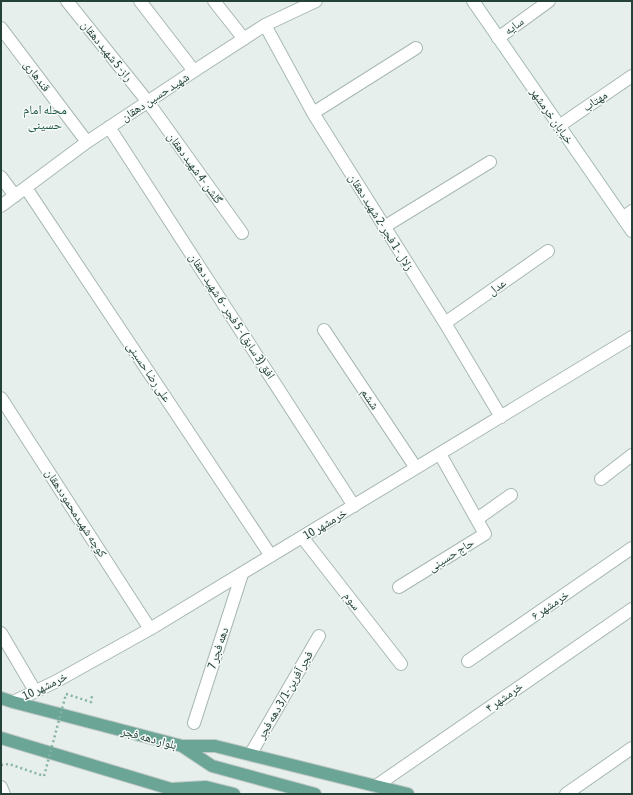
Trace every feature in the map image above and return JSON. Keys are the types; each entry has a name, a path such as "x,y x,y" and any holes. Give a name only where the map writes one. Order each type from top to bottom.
{"main road":[{"name":"بلوار دهه فجر","path":"1,698 182,746 212,766 315,794"},
{"path":"1,738 175,792 206,787 234,794"},
{"path":"182,746 215,746 408,794"}],"street":[{"name":"راز- 5 شهید دهقان","path":"67,1 148,102"},
{"path":"140,1 194,71"},
{"path":"214,1 244,39"},
{"name":"شهید حسین دهقان","path":"1,206 87,142 194,71 265,26 316,1"},
{"name":"خیابان خرمشهر","path":"473,1 559,126 628,215 632,231"},
{"name":"سایه","path":"498,38 549,1"},
{"name":"زلال - 1 فجر -2 شهید دهقان","path":"265,26 313,113 445,323 501,417"},
{"name":"قندهاری","path":"1,28 87,142"},
{"path":"313,113 416,48"},
{"name":"مهتاب","path":"559,126 632,76"},
{"name":"گلشن -4 شهید دهقان","path":"148,102 242,234"},
{"name":"افق (3 سابق) - 5 فجر - 6 شهید دهقان","path":"109,127 354,506"},
{"path":"384,227 490,162"},
{"path":"1,177 15,196"},
{"name":"علی رضا حسینی","path":"26,188 271,556"},
{"name":"عدل","path":"445,323 548,251"},
{"name":"ششم","path":"324,330 416,468"},
{"name":"خرمشهر 10","path":"13,702 55,682 150,629 632,337"},
{"name":"کوچه شهیدمحموددهقان","path":"1,398 150,629"},
{"name":"حاج حسینی","path":"399,587 485,534 440,454"},
{"path":"601,479 632,455"},
{"path":"477,519 511,495"},
{"name":"سوم","path":"302,537 401,664"},
{"name":"خرمشهر ۶","path":"468,661 632,548"},
{"name":"دهه فجر 7","path":"194,723 242,574"},
{"name":"خرمشهر ۴","path":"376,786 632,609"},
{"path":"1,633 35,691"},
{"name":"فجر آفرین-3/1 دهه فجر","path":"250,755 319,636"},
{"path":"566,794 632,748"},
{"path":"1,787 4,794"}],"path":[{"path":"1,765 9,764 44,776 66,694 91,702 92,696"}],"district":[{"name":"محله امام حسینی","path":"45,116"}]}
